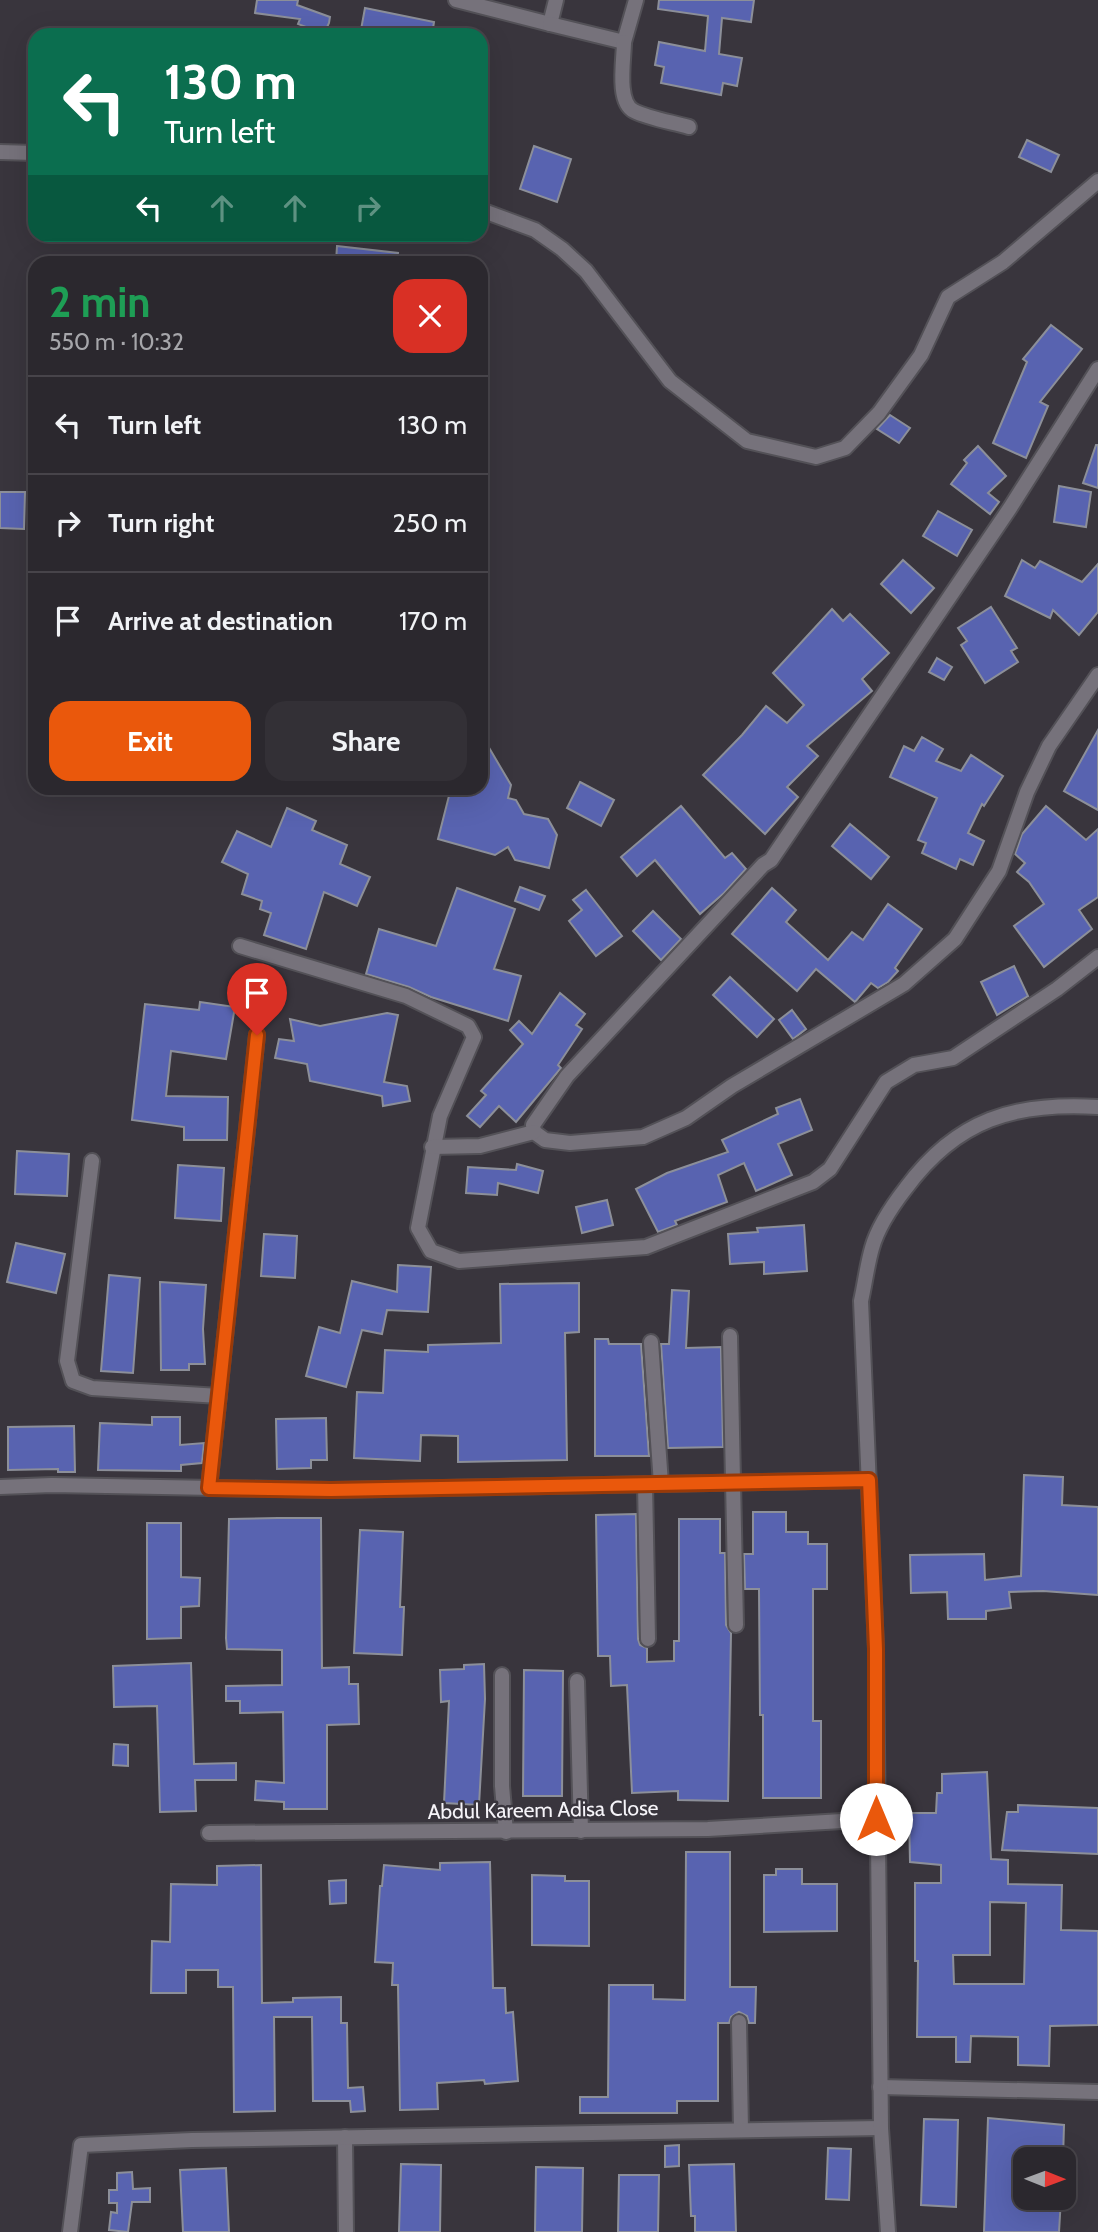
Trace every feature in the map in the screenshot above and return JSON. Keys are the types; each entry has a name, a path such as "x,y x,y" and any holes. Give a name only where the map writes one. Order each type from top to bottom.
{"street":[{"path":"456,0 624,42"},
{"path":"550,24 556,0"},
{"path":"636,0 624,42 622,82 625,102 633,111 689,127"},
{"path":"0,152 28,153"},
{"path":"488,213 535,230 562,249 586,271 670,381 747,441 816,457 845,448 879,413 920,355 948,297 1003,262 1098,181"},
{"path":"1098,369 1010,508 771,860 567,1076 533,1125 534,1132 545,1140 570,1143 643,1138 686,1118 744,1079 904,984 955,939 999,871 1027,792 1049,746 1098,675"},
{"path":"240,946 406,996 468,1026 474,1037 440,1116 418,1228 431,1251 459,1261 646,1247 813,1182 830,1170 886,1082 914,1065 953,1058 1057,989 1098,957"},
{"path":"209,1488 257,1035"},
{"path":"888,2232 880,2087 876,1649 861,1301 872,1247 889,1209 943,1145 981,1122 1019,1110 1063,1104 1098,1107"},
{"path":"432,1147 480,1146 534,1132"},
{"path":"92,1161 67,1361 74,1381 92,1388 219,1396"},
{"path":"730,1336 736,1625"},
{"path":"651,1342 661,1484"},
{"path":"0,1487 52,1485 331,1490 869,1480"},
{"path":"645,1484 648,1639"},
{"path":"502,1675 502,1786 506,1832"},
{"path":"577,1681 581,1831"},
{"name":"Abdul Kareem Adisa Close","path":"209,1833 708,1829 876,1819"},
{"path":"739,2022 741,2130"},
{"path":"880,2087 1098,2092"},
{"path":"70,2232 80,2145 345,2137 881,2128"},
{"path":"345,2137 346,2232"}],"building":[{"path":"257,0 298,0 297,5 330,17 327,28 308,28 298,24 300,19 255,13"},
{"path":"659,0 754,0 751,22 722,18 719,54 742,58 737,86 723,83 721,95 661,83 664,67 655,65 659,42 705,51 708,16 658,9"},
{"path":"365,8 434,22 433,28 361,28"},
{"path":"1027,140 1059,155 1051,172 1019,157"},
{"path":"534,146 571,159 557,202 520,189"},
{"path":"337,246 398,253 398,256 336,256"},
{"path":"1051,325 1082,349 1040,402 1048,406 1026,458 993,443 1027,362 1023,359"},
{"path":"890,415 910,428 899,443 877,429"},
{"path":"1098,445 1098,488 1083,483"},
{"path":"978,446 1006,476 988,493 999,502 990,514 951,484 967,463 964,460"},
{"path":"1059,486 1091,492 1086,527 1054,522"},
{"path":"0,492 25,492 24,529 0,528"},
{"path":"938,511 972,530 957,556 923,536"},
{"path":"903,560 934,588 911,613 881,584"},
{"path":"1022,560 1035,568 1040,561 1082,582 1098,564 1098,612 1079,635 1053,610 1050,618 1005,596"},
{"path":"991,607 1017,648 1011,651 1018,662 985,683 961,645 967,641 958,628"},
{"path":"832,609 843,621 850,614 889,653 862,679 872,691 807,746 818,756 787,787 798,797 765,834 703,775 766,706 787,723 804,705 773,673"},
{"path":"937,658 952,667 944,680 929,672"},
{"path":"1098,730 1098,810 1064,791"},
{"path":"922,737 943,749 936,761 961,771 971,755 1003,776 984,806 982,804 968,833 984,841 973,865 960,859 956,869 922,853 926,843 918,840 937,798 890,777 904,746 914,751"},
{"path":"488,746 511,785 508,798 516,800 524,814 548,819 557,835 549,868 515,860 508,847 495,855 438,839 449,795 488,795"},
{"path":"580,782 614,800 601,826 567,808"},
{"path":"681,806 725,858 732,853 746,869 700,914 655,860 637,876 621,857"},
{"path":"1046,806 1086,840 1098,829 1098,897 1079,910 1092,929 1044,967 1014,926 1044,904 1029,882 1017,872 1025,863 1015,854 1022,834"},
{"path":"287,808 316,821 312,830 347,845 340,864 370,877 357,906 324,892 306,949 264,935 271,913 260,909 262,901 242,894 248,874 222,862 237,831 271,847"},
{"path":"850,824 889,857 871,879 832,846"},
{"path":"520,887 545,896 539,910 515,901"},
{"path":"457,888 515,909 494,969 521,976 508,1021 366,974 379,929 436,946"},
{"path":"772,888 796,910 786,922 828,960 852,932 863,940 888,904 922,929 895,968 898,971 888,982 878,988 871,983 855,1002 816,969 797,991 732,934"},
{"path":"586,890 622,936 596,956 569,921 582,910 573,900"},
{"path":"653,911 681,939 661,960 633,931"},
{"path":"1014,966 1028,996 997,1015 981,982"},
{"path":"730,977 774,1019 757,1037 713,995"},
{"path":"560,993 585,1014 576,1025 582,1029 558,1065 561,1068 516,1122 499,1106 480,1127 467,1116 486,1095 481,1091 523,1044 510,1030 519,1021 532,1034"},
{"path":"200,1002 235,1007 226,1059 171,1051 166,1096 228,1097 227,1140 184,1140 184,1127 132,1120 145,1004 199,1010"},
{"path":"792,1010 806,1029 793,1039 779,1020"},
{"path":"387,1013 398,1015 384,1082 407,1086 410,1101 383,1106 382,1096 310,1081 307,1064 275,1058 279,1039 294,1041 290,1019 320,1026"},
{"path":"800,1099 812,1130 778,1144 792,1175 756,1191 744,1163 718,1175 727,1202 675,1221 677,1225 658,1232 636,1189 667,1173 728,1152 722,1140 778,1114 776,1108"},
{"path":"17,1151 69,1154 67,1196 15,1194"},
{"path":"517,1164 543,1171 538,1193 498,1183 497,1195 466,1193 468,1167 516,1170"},
{"path":"178,1165 224,1168 221,1221 175,1218"},
{"path":"607,1200 613,1225 582,1233 576,1207"},
{"path":"804,1225 807,1271 764,1274 764,1262 730,1264 728,1234 758,1232 757,1228"},
{"path":"264,1234 297,1236 295,1278 261,1276"},
{"path":"16,1243 65,1254 56,1293 7,1282"},
{"path":"398,1265 431,1267 428,1312 387,1310 382,1334 362,1330 346,1387 306,1376 319,1327 340,1333 352,1281 397,1292"},
{"path":"109,1275 140,1278 133,1373 101,1371"},
{"path":"160,1282 206,1285 203,1329 205,1364 189,1364 189,1370 161,1370"},
{"path":"579,1283 579,1332 565,1333 567,1460 458,1462 458,1436 421,1435 420,1461 354,1458 357,1392 383,1393 385,1350 428,1352 428,1345 501,1343 500,1284"},
{"path":"672,1290 689,1291 686,1348 721,1347 723,1447 668,1448 661,1344 669,1344"},
{"path":"595,1339 608,1339 609,1344 641,1344 649,1456 595,1456"},
{"path":"152,1417 180,1417 180,1445 204,1443 202,1463 181,1465 181,1471 98,1470 100,1423 152,1425"},
{"path":"326,1418 327,1460 311,1460 311,1468 277,1469 276,1419"},
{"path":"74,1426 75,1472 58,1472 58,1469 8,1470 8,1427"},
{"path":"1024,1475 1063,1477 1062,1505 1098,1507 1098,1595 1043,1591 1009,1592 1011,1608 986,1611 986,1619 948,1619 947,1592 911,1593 910,1555 984,1554 985,1580 1021,1576"},
{"path":"753,1512 786,1512 786,1532 808,1532 808,1544 827,1544 827,1589 813,1589 813,1721 821,1721 821,1798 763,1798 759,1589 745,1589 744,1554 753,1554"},
{"path":"636,1514 638,1639 640,1645 647,1648 647,1662 674,1661 674,1641 679,1641 679,1519 720,1519 720,1553 725,1553 726,1625 731,1633 728,1801 678,1800 678,1791 632,1793 627,1685 611,1686 610,1656 598,1656 596,1515"},
{"path":"321,1518 322,1668 349,1667 349,1684 358,1684 359,1724 327,1725 327,1809 284,1809 284,1802 255,1800 256,1781 284,1783 283,1712 240,1713 240,1701 226,1701 226,1686 282,1685 282,1650 227,1649 229,1519"},
{"path":"147,1523 181,1523 181,1577 200,1578 199,1606 181,1607 181,1638 147,1639"},
{"path":"360,1530 403,1532 400,1607 404,1607 402,1655 354,1653"},
{"path":"191,1663 194,1764 236,1763 236,1780 195,1780 196,1811 160,1812 157,1706 114,1707 113,1666"},
{"path":"484,1664 485,1699 479,1805 444,1803 449,1701 441,1702 440,1670 464,1669 464,1665"},
{"path":"524,1670 563,1671 562,1796 523,1796"},
{"path":"114,1744 128,1745 128,1766 113,1765"},
{"path":"987,1772 991,1859 1008,1860 1008,1884 1062,1885 1061,1930 1098,1931 1098,2025 1050,2026 1049,2066 1018,2065 1018,2037 971,2036 970,2062 956,2062 956,2037 917,2037 915,1883 941,1883 941,1865 910,1862 909,1813 936,1813 937,1793 942,1793 942,1774","holes":["990,1902 1026,1903 1024,1984 954,1984 953,1955 990,1955"]},
{"path":"1018,1805 1098,1808 1098,1854 1002,1850 1007,1812 1018,1812"},
{"path":"686,1852 730,1852 730,1987 756,1987 755,2023 749,2023 747,2016 739,2012 731,2017 729,2023 718,2023 718,2101 677,2101 677,2113 580,2113 580,2097 608,2097 609,1985 653,1985 653,1999 685,2000"},
{"path":"490,1862 493,1988 505,1988 506,2013 513,2012 518,2081 485,2084 484,2080 437,2083 438,2109 400,2110 398,1985 392,1985 393,1963 375,1962 384,1865 440,1870 440,1863"},
{"path":"261,1865 262,2003 293,2002 293,1998 341,1997 341,2023 347,2023 348,2088 363,2087 365,2111 351,2112 350,2101 313,2101 312,2017 274,2017 275,2111 234,2112 233,1987 218,1987 218,1970 186,1970 186,1993 151,1993 152,1941 170,1942 171,1884 217,1885 217,1866"},
{"path":"776,1869 802,1869 802,1884 837,1884 837,1931 764,1932 764,1875 776,1875"},
{"path":"532,1875 565,1876 565,1881 589,1881 589,1946 532,1945"},
{"path":"346,1880 346,1903 330,1904 329,1881"},
{"path":"988,2118 1064,2125 1063,2147 1013,2147 1013,2210 1060,2210 1059,2232 984,2232"},
{"path":"924,2119 958,2120 956,2207 921,2205"},
{"path":"679,2145 679,2166 665,2167 665,2146"},
{"path":"828,2148 851,2149 849,2200 826,2199"},
{"path":"401,2164 441,2165 440,2232 399,2232"},
{"path":"734,2164 736,2232 695,2232 695,2216 691,2216 689,2165"},
{"path":"536,2167 583,2168 582,2232 535,2232"},
{"path":"226,2168 229,2232 183,2232 180,2170"},
{"path":"132,2172 133,2189 150,2188 150,2202 132,2202 128,2232 109,2230 111,2212 117,2213 117,2203 109,2203 109,2190 117,2190 117,2173"},
{"path":"619,2175 659,2175 658,2232 618,2232"}],"route":[{"path":"257,1035 209,1488 331,1490 869,1480 876,1649 876,1819"}]}
